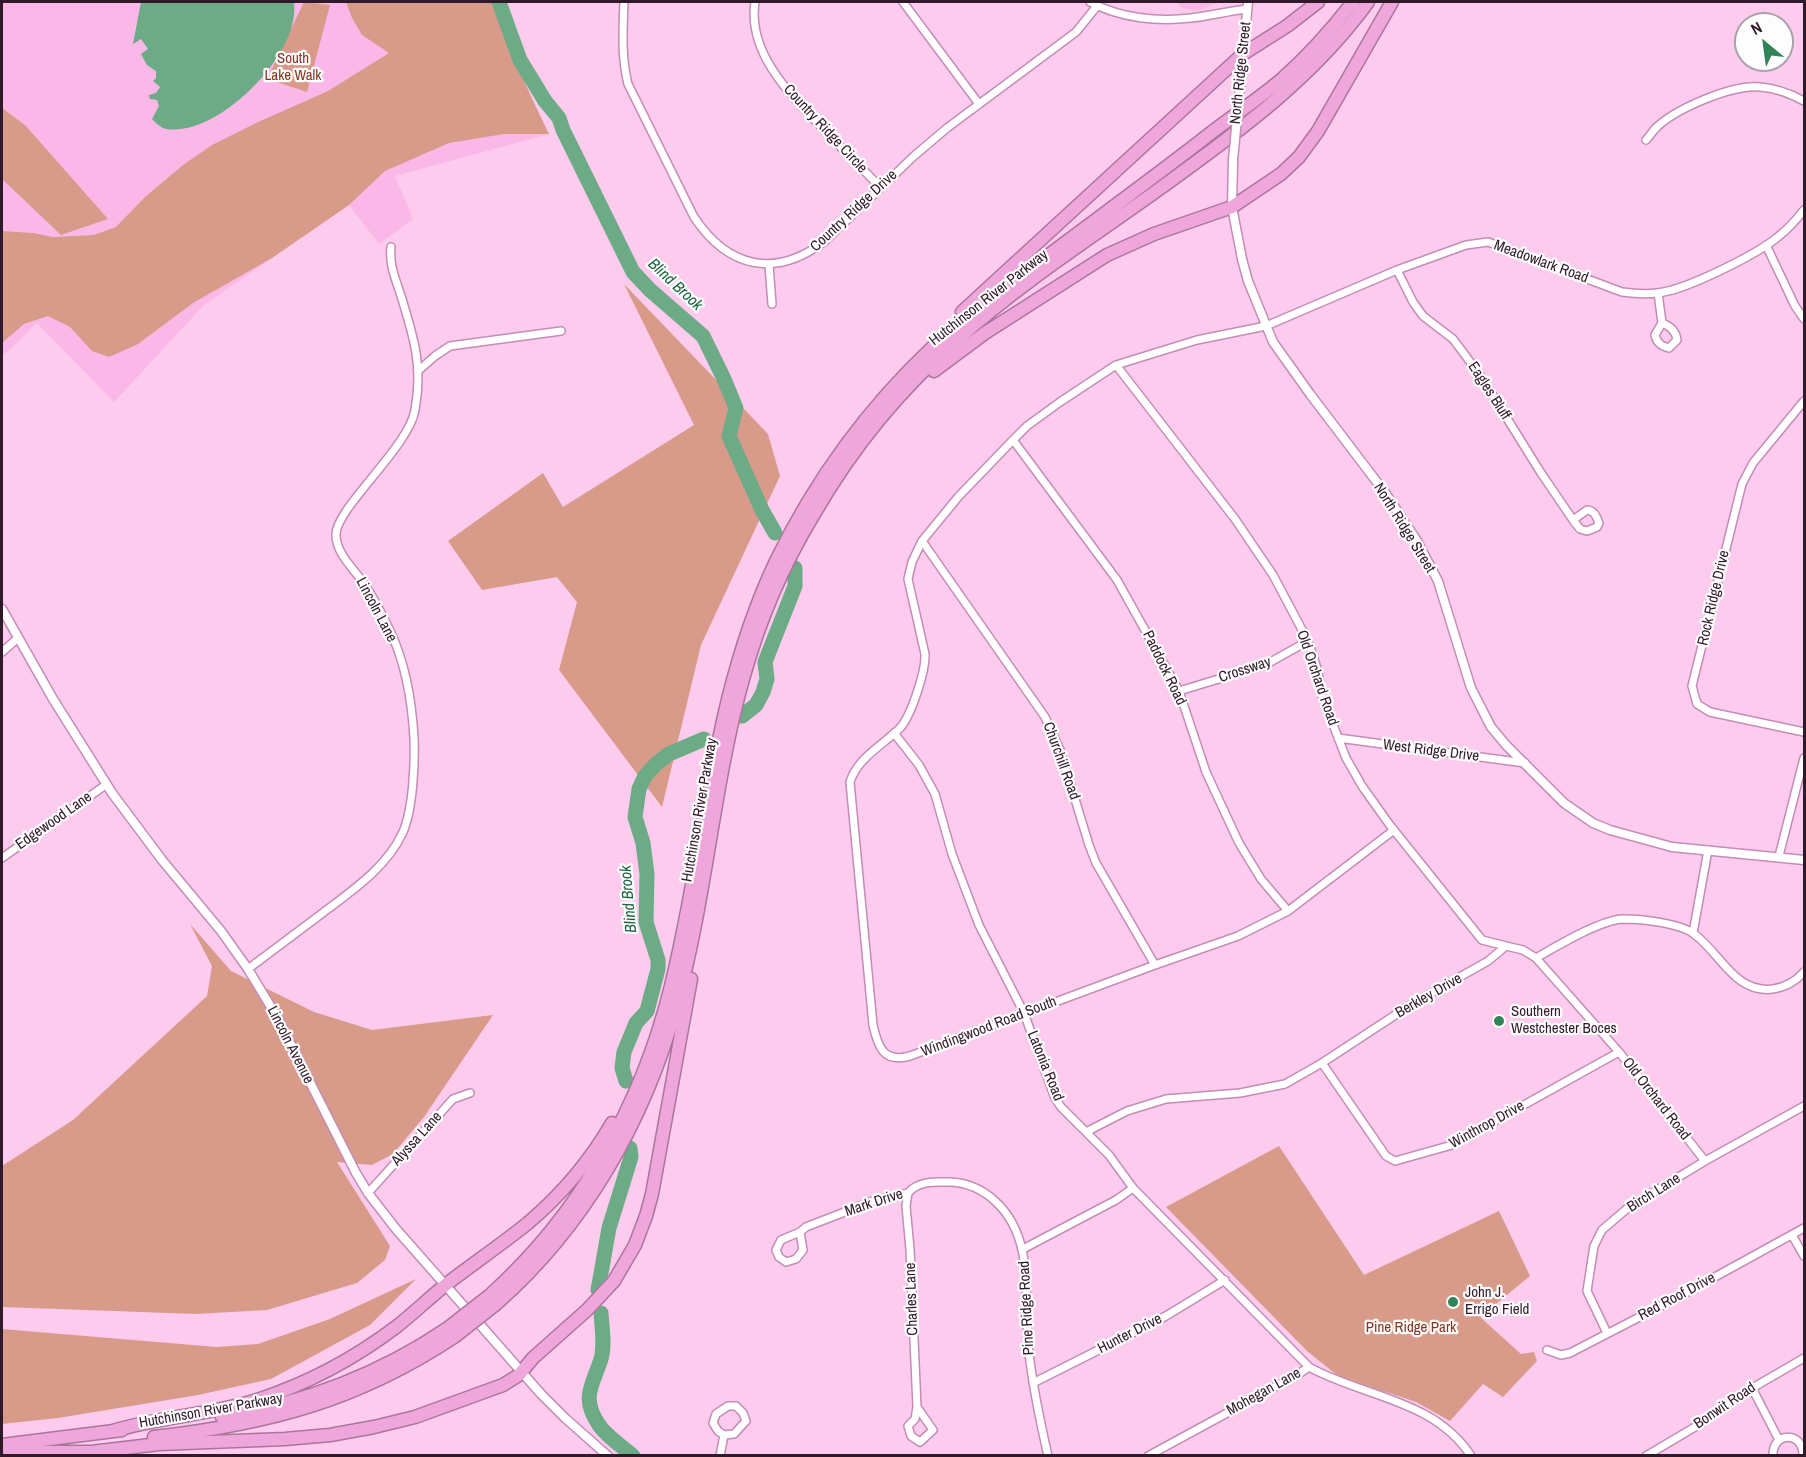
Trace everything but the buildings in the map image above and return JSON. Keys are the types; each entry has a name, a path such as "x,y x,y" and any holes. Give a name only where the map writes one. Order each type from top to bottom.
{"highway":[{"path":"882,400 932,340 1243,54 1287,26 1318,2"},
{"name":"Hutchinson River Parkway","path":"493,1300 561,1220 586,1183 616,1131 641,1076 657,1034 680,946 721,723 745,636 768,579 803,511 840,454 882,400 924,356 969,315 1282,79 1314,48 1353,2"},
{"name":"Hutchinson River Parkway","path":"2,1455 213,1429 295,1412 330,1401 372,1384 413,1363 532,1270 581,1211 605,1172 646,1091 663,1049 681,991 732,723 756,636 795,546 821,501 855,451 903,393 956,340 1003,302 1271,106 1326,53 1368,2"},
{"path":"855,451 928,376 1007,318 1125,246 1232,207 1281,174 1308,146 1324,122 1392,2"},
{"path":"32,1452 91,1452 142,1446 299,1438 345,1433 402,1421 442,1409 507,1383 522,1371 533,1358 599,1299 618,1275 639,1236 652,1194 701,928 705,867"},
{"path":"113,1431 142,1422 191,1416 260,1399 336,1366 377,1341 526,1224 556,1197 588,1159 622,1103 657,1034"},
{"name":"Hutchinson River Parkway","path":"2,1445 232,1415 306,1398 376,1370 451,1333"}],"street":[{"name":"Country Ridge Drive","path":"624,2 622,44 623,64 628,84 694,217 704,233 718,247 750,263 769,265 808,254 825,241 880,187 947,128 1076,32 1097,6"},
{"name":"Country Ridge Circle","path":"755,2 753,10 757,33 775,74 789,93 880,187"},
{"path":"903,2 979,104"},
{"path":"1090,2 1119,14 1168,19 1190,19 1248,5"},
{"name":"North Ridge Street","path":"1248,5 1233,160 1232,207 1245,270 1273,342 1386,494 1417,541 1438,581 1471,688 1491,727 1564,803 1593,823 1643,841 1672,847 1804,860"},
{"path":"1646,140 1658,126 1678,112 1719,93 1734,89 1761,87 1791,94 1804,100"},
{"name":"Meadowlark Road","path":"894,733 902,726 925,665 908,579 912,562 922,541 959,496 1027,426 1116,365 1197,340 1266,326 1397,270 1466,245 1488,242 1622,292 1639,294 1669,291 1694,282 1766,245 1779,236 1804,210"},
{"path":"1766,245 1795,306 1804,319"},
{"name":"Lincoln Lane","path":"248,969 372,874 393,849 403,831 410,804 414,760 408,686 393,637 365,584 341,551 336,533 346,511 380,469 415,412 419,362 416,344 389,262 392,247"},
{"path":"769,265 772,304"},
{"name":"Eagles Bluff","path":"1397,270 1413,302 1423,316 1453,339 1480,375 1541,473 1574,520"},
{"path":"1658,293 1662,323"},
{"path":"418,371 450,346 561,331"},
{"name":"Old Orchard Road","path":"1116,365 1235,519 1273,575 1308,641 1317,668 1322,696 1346,758 1362,786 1394,830 1482,940 1506,946"},
{"name":"Rock Ridge Drive","path":"1804,401 1753,463 1742,484 1692,686 1697,704 1710,712 1804,732"},
{"name":"Paddock Road","path":"1013,440 1117,580 1154,642 1179,691 1206,772 1239,843 1261,879 1288,910"},
{"name":"Churchill Road","path":"922,541 1046,717 1060,750 1092,854 1155,965"},
{"name":"Lincoln Avenue","path":"2,609 53,699 107,784 162,860 222,931 248,969 277,1017 328,1121 379,1209 565,1418 608,1455"},
{"path":"2,652 18,638"},
{"name":"Crossway","path":"1179,691 1265,665 1308,641"},
{"name":"Latonia Road","path":"894,733 919,765 935,794 952,854 979,925 1024,1013 1055,1098 1071,1118 1109,1155 1133,1188 1309,1367"},
{"name":"Windingwood Road South","path":"894,733 864,759 853,773 850,782 873,1025 879,1046 887,1055 898,1059 1238,936 1288,910 1394,830"},
{"name":"West Ridge Drive","path":"1338,738 1525,763"},
{"path":"1779,856 1804,758"},
{"name":"Edgewood Lane","path":"2,858 107,784"},
{"path":"1693,933 1708,850"},
{"path":"1506,946 1523,950 1536,958 1605,922 1622,919 1644,920 1675,926 1693,933 1730,972 1745,984 1758,989 1783,987 1798,979 1804,972"},
{"name":"Berkley Drive","path":"1086,1132 1127,1111 1166,1099 1240,1093 1285,1084 1322,1063 1412,1004 1488,961 1506,946"},
{"name":"Old Orchard Road","path":"1536,958 1619,1052 1705,1161"},
{"name":"Winthrop Drive","path":"1322,1063 1386,1156 1395,1161 1452,1145 1619,1052"},
{"name":"Alyssa Lane","path":"368,1193 453,1099 470,1093"},
{"name":"Birch Lane","path":"1606,1333 1587,1291 1594,1246 1602,1230 1629,1208 1705,1161 1804,1106"},
{"name":"Mark Drive","path":"800,1232 803,1250 796,1259 786,1262 779,1257 776,1250 781,1240 806,1227 873,1201 908,1192 912,1188 930,1182 972,1185 986,1192 1008,1216 1023,1249"},
{"name":"Pine Ridge Road","path":"1048,1455 1037,1408 1028,1351 1023,1249 1086,1217 1133,1188"},
{"name":"Charles Lane","path":"908,1192 906,1206 910,1249 916,1407 915,1419 908,1426 911,1436 920,1442 933,1430 916,1407"},
{"name":"Red Roof Drive","path":"1547,1350 1561,1354 1570,1353 1804,1228"},
{"path":"1792,1234 1804,1256"},
{"name":"Hunter Drive","path":"1033,1383 1166,1316 1225,1280"},
{"name":"Bonwit Road","path":"1646,1455 1700,1424 1752,1388 1804,1358"},
{"name":"Mohegan Lane","path":"1148,1455 1309,1367 1346,1384 1411,1407 1449,1429 1471,1455"},
{"path":"1752,1388 1779,1440"},
{"path":"728,1406 736,1406 743,1413 746,1421 734,1434 724,1435 713,1423 716,1414 728,1406"},
{"path":"720,1455 724,1435"},
{"path":"1773,1455 1773,1448 1779,1440 1788,1437 1798,1440 1803,1448 1803,1455"},
{"path":"1166,1446 1169,1455"}],"shaded area":[{"path":"2,2 450,2 549,134 395,176 413,219 379,244 349,205 204,305 114,402 37,323 2,357"},
{"path":"141,2 294,2 293,21 287,40 276,60 245,95 208,120 191,127 170,129 162,127 152,119 159,106 157,100 150,99 149,95 156,93 160,87 153,81 156,78 156,71 147,65 141,54 148,49 141,39 133,44"},
{"path":"1177,2 1220,2 1197,11 1182,8"}],"green space":[{"name":"South Lake Walk","path":"304,2 330,5 307,92 267,79"},
{"path":"346,2 494,2 519,69 549,134 504,134 449,143 385,171 349,205 272,258 193,303 138,344 109,357 92,351 70,327 48,316 24,324 2,343 2,231 53,237 94,235 116,227 145,197 183,165 212,145 328,91 389,53 362,35"},
{"path":"2,108 25,125 108,219 61,235 2,179"},
{"path":"624,284 768,434 780,476 701,645 662,807 559,670 577,602 557,577 482,590 448,541 543,473 563,507 694,425"},
{"path":"190,924 231,971 314,1012 372,1030 493,1015 424,1117 393,1154 372,1165 337,1162 390,1246 385,1260 357,1283 267,1310 196,1314 2,1307 2,1166 73,1120 207,996 212,966"},
{"name":"Pine Ridge Park","path":"1279,1146 1364,1275 1499,1211 1530,1276 1480,1317 1521,1354 1534,1352 1537,1361 1503,1397 1483,1384 1450,1421 1416,1402 1338,1376 1307,1351 1166,1207"},
{"path":"416,1279 370,1325 271,1379 198,1395 58,1418 2,1424 2,1329 217,1347 258,1344 330,1319"}],"waterway":[{"name":"Blind Brook","path":"499,2 520,60 545,101 559,118 633,272 650,290 703,336 736,408 729,436 762,510 775,533"},
{"name":"Blind Brook","path":"742,716 756,705 763,692 767,679 765,662 795,586 795,568"},
{"name":"Blind Brook","path":"626,1081 622,1068 624,1052 636,1023 647,1011 658,969 658,960 646,922 647,874 643,843 635,817 639,789 645,776 656,764 669,754 704,739"},
{"name":"Blind Brook","path":"598,1290 609,1228 631,1157 630,1148"},
{"name":"Blind Brook","path":"601,1313 602,1354 590,1391 590,1407 602,1429 633,1456"}],"place":[{"name":"Southern Westchester Boces","path":"1499,1021"},
{"name":"John J. Errigo Field","path":"1453,1302"}]}
